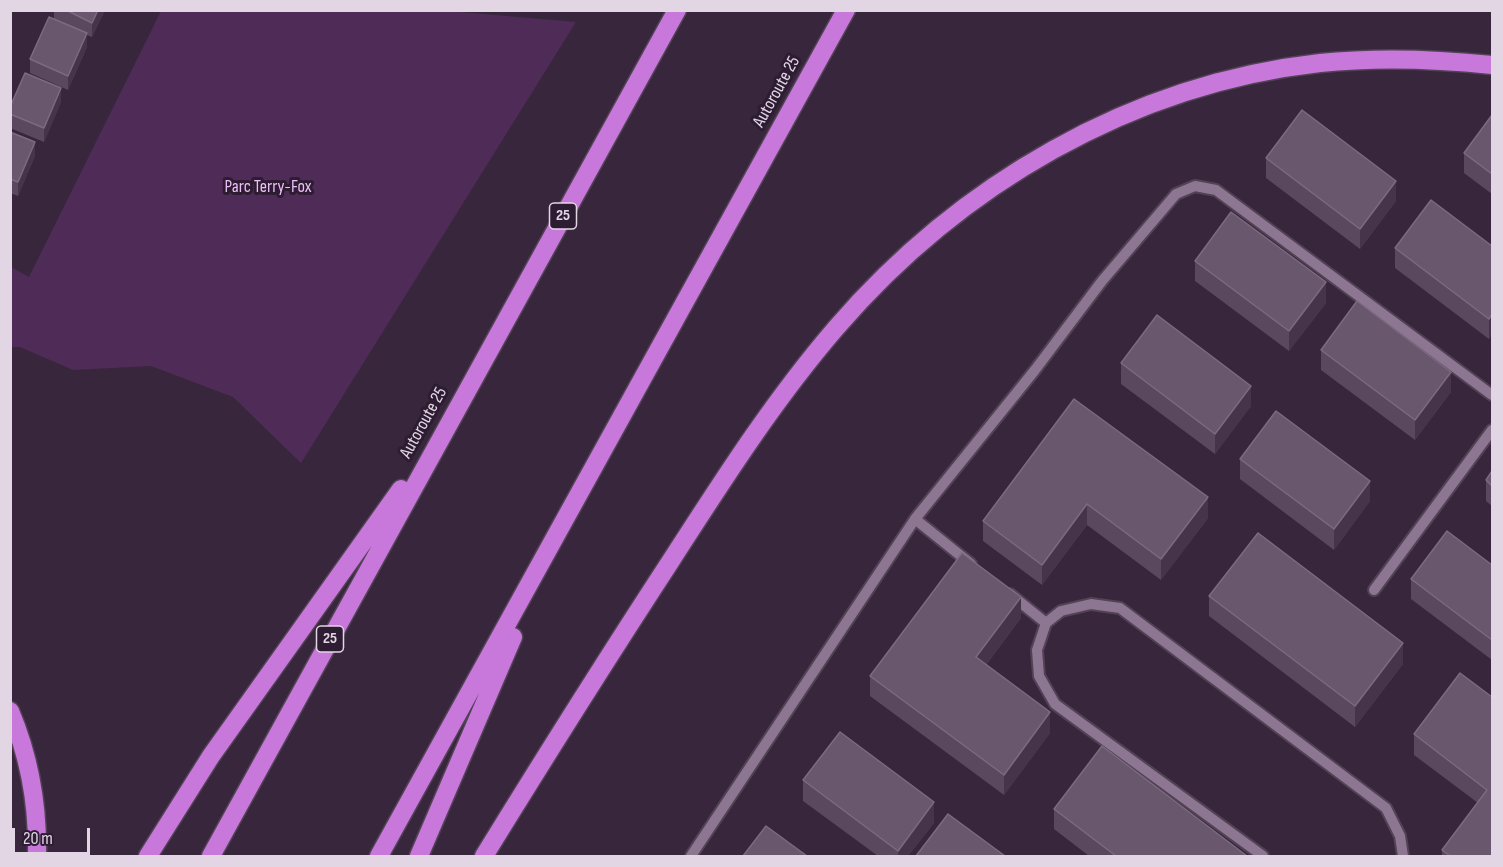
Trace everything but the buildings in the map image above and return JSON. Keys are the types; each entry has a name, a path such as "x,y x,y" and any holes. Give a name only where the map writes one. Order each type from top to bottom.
{"highway":[{"name":"Autoroute 25","path":"211,856 677,10"},
{"name":"Autoroute 25","path":"380,856 846,10"},
{"path":"484,856 695,523 789,387 835,329 860,302 915,248 960,210 1005,177 1082,134 1122,115 1199,87 1278,69 1345,61 1396,59 1492,65"},
{"path":"148,856 211,756 449,422"},
{"path":"419,856 552,547"},
{"path":"10,711 33,787 37,856"}],"lane":[{"path":"691,856 915,519 1035,370 1102,281 1176,194 1195,186 1216,190 1492,395"},
{"path":"1374,590 1492,430"},
{"path":"915,519 981,571"},
{"path":"999,586 1046,623"},
{"path":"1263,856 1055,704 1039,676 1037,650 1046,623 1061,612 1091,604 1120,609 1386,808 1400,836 1403,856"}],"green space":[{"name":"Parc Terry-Fox","path":"161,11 449,11 576,22 301,463 233,397 151,366 73,370 20,347 11,347 11,267 29,277"}]}
